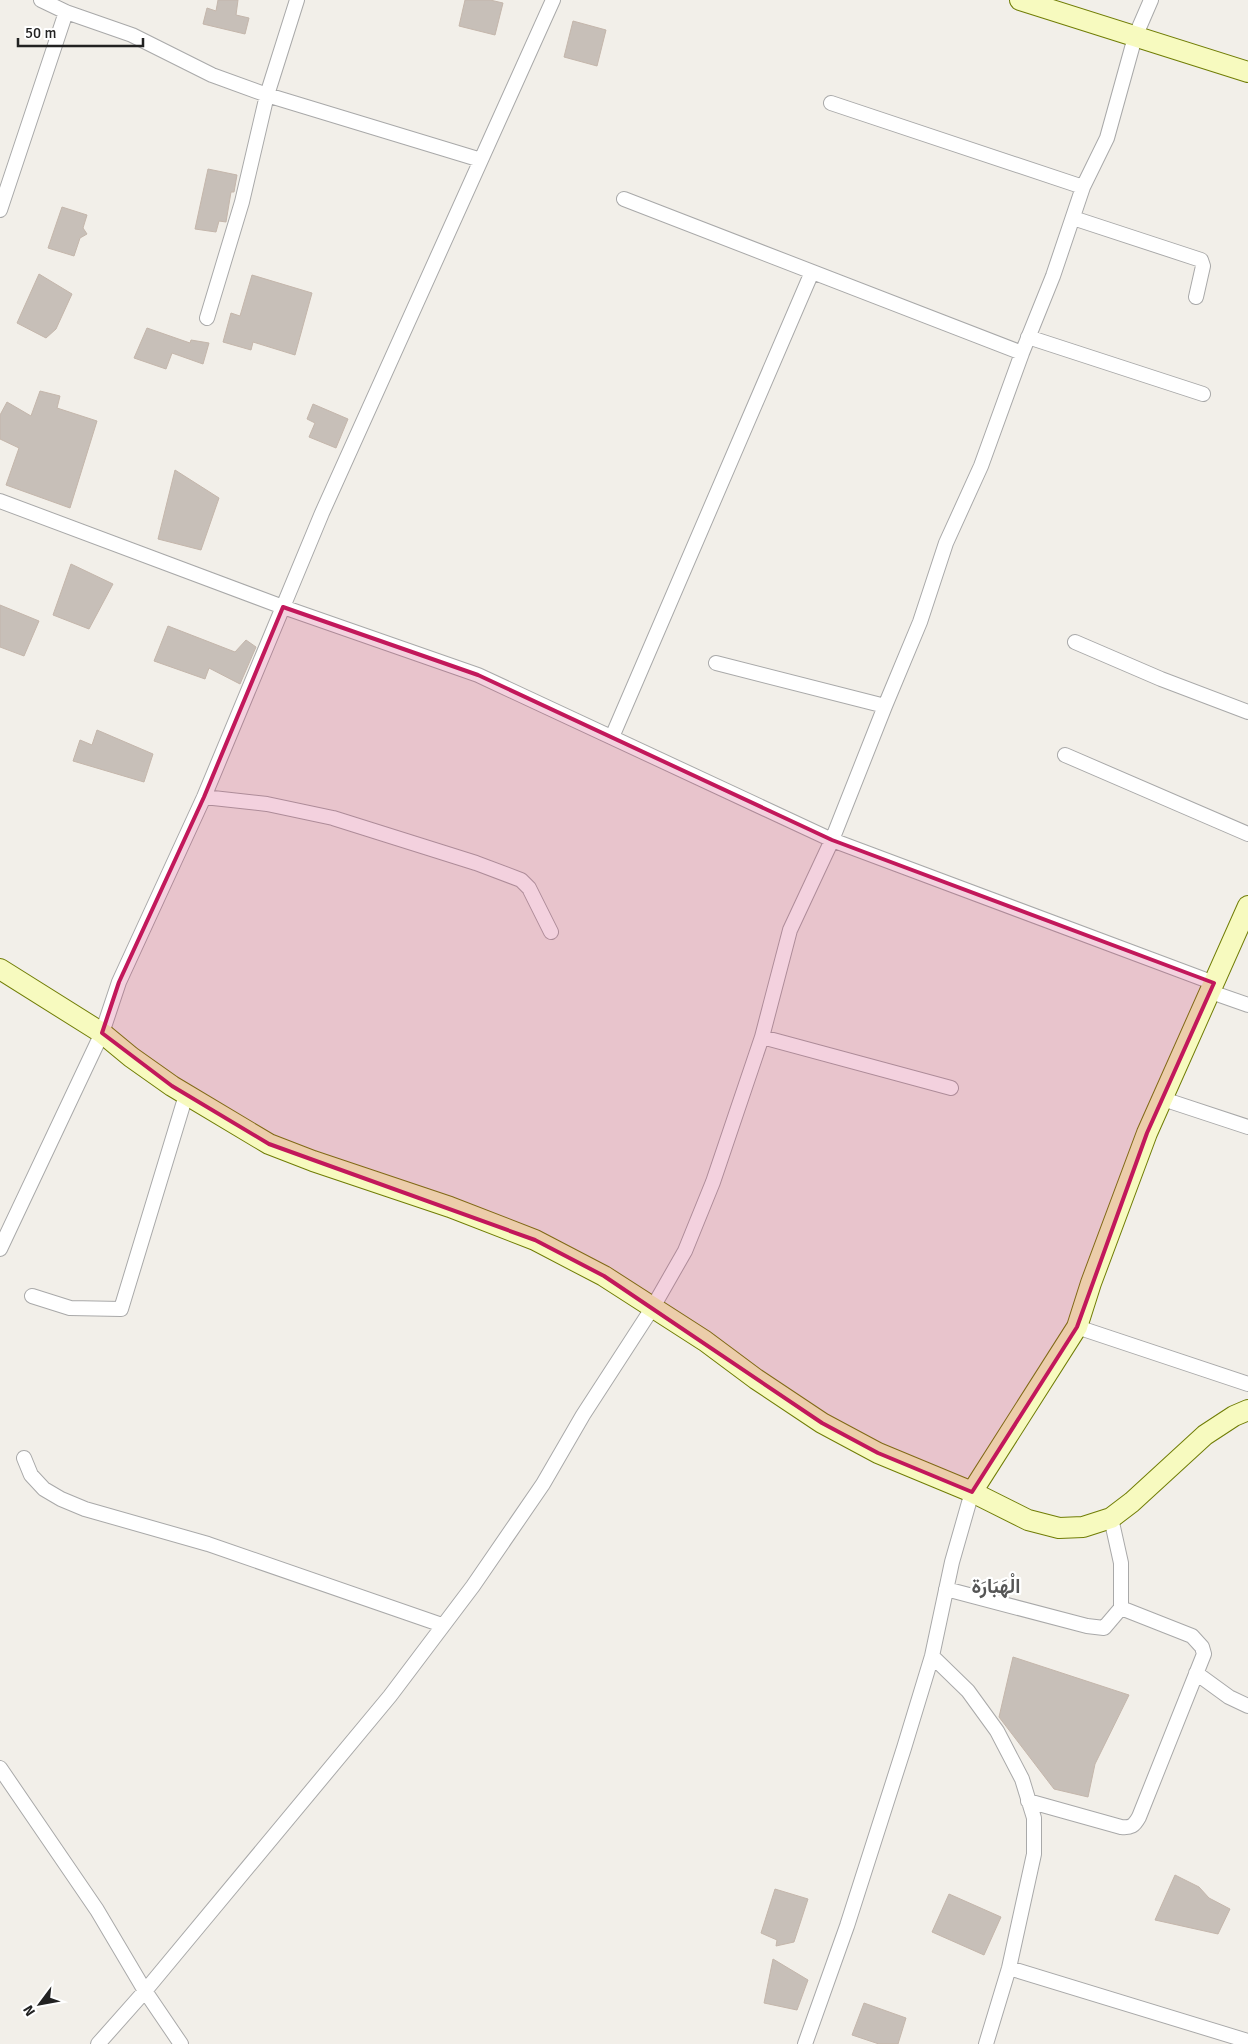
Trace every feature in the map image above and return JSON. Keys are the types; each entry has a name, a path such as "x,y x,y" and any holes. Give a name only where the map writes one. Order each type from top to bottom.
{"street":[{"path":"41,0 66,12 132,35 212,75 268,95 482,160"},
{"path":"207,318 242,202 268,95 297,0"},
{"path":"0,1249 102,1033 119,982 204,797 322,513 553,0"},
{"path":"1020,0 1248,72"},
{"path":"98,2044 145,1991 390,1696 517,1523 543,1484 622,1353 654,1307 685,1252 713,1182 762,1037 790,930 832,840 920,622 946,543 981,466 1084,187 1107,138 1135,37 1151,0"},
{"path":"0,210 66,12"},
{"path":"831,103 1084,187"},
{"path":"624,199 1022,353"},
{"path":"1073,218 1201,260 1203,266 1196,297"},
{"path":"612,737 812,272"},
{"path":"1028,337 1202,394"},
{"path":"0,501 283,607 478,675 832,840 1212,988 1248,1005"},
{"path":"1075,642 1161,679 1248,712"},
{"path":"716,663 885,706"},
{"path":"1065,755 1248,834"},
{"path":"204,797 267,804 333,818 476,863 521,880 529,888 551,932"},
{"path":"804,2044 847,1926 932,1656 952,1562 972,1492 1077,1327 1147,1133 1248,906"},
{"path":"0,969 102,1033 131,1057 186,1095 270,1144 313,1161 450,1207 535,1240 604,1276 654,1307 822,1423 878,1453 972,1492 1028,1520 1059,1528 1083,1527 1111,1518 1127,1506 1205,1434 1234,1416 1248,1410"},
{"path":"762,1037 951,1088"},
{"path":"32,1296 70,1308 121,1309 186,1095"},
{"path":"1163,1099 1248,1128"},
{"path":"1077,1327 1248,1384"},
{"path":"24,1458 31,1475 44,1489 61,1499 86,1509 208,1544 442,1625"},
{"path":"946,1590 1088,1626 1104,1628 1121,1608 1121,1563 1111,1518"},
{"path":"1028,1801 1121,1827 1134,1825 1139,1817 1204,1654 1198,1641 1192,1636 1121,1608"},
{"path":"932,1656 968,1691 997,1731 1022,1779 1034,1818 1034,1854 1009,1968 986,2044"},
{"path":"1196,1673 1229,1697 1248,1706"},
{"path":"0,1768 97,1910 145,1991 181,2044"},
{"path":"1009,1968 1248,2041"}],"highlighted area":[{"path":"283,607 478,675 832,840 1214,983 1147,1133 1077,1327 972,1492 878,1453 822,1423 604,1276 535,1240 269,1144 172,1086 102,1033 119,982 204,797"}],"building":[{"path":"218,0 238,0 236,15 249,18 245,34 203,24 207,8 216,11"},
{"path":"465,0 490,0 503,3 495,35 459,26"},
{"path":"573,21 606,30 597,66 564,57"},
{"path":"208,169 237,175 234,192 231,192 226,222 219,221 216,232 195,229"},
{"path":"62,207 87,215 83,228 87,234 80,238 74,256 48,248"},
{"path":"39,274 72,294 56,329 46,338 17,323"},
{"path":"252,275 312,293 295,355 253,342 251,350 223,342 231,313 240,316"},
{"path":"147,328 190,343 191,340 209,343 203,364 172,353 166,369 134,358"},
{"path":"40,391 60,396 57,408 97,421 70,508 6,485 19,448 0,439 0,415 7,402 31,416"},
{"path":"313,404 348,419 336,448 309,437 315,423 307,419"},
{"path":"175,470 219,498 201,550 158,539"},
{"path":"71,564 113,584 89,629 53,615"},
{"path":"0,605 39,621 24,656 0,647"},
{"path":"168,626 235,652 246,640 256,647 240,684 209,668 205,679 154,661"},
{"path":"97,730 153,754 144,782 73,761 80,740 92,745"},
{"path":"1013,1657 1129,1695 1095,1764 1088,1797 1054,1789 999,1717"},
{"path":"1175,1875 1199,1887 1209,1898 1230,1909 1218,1934 1155,1920"},
{"path":"775,1889 808,1899 794,1942 776,1946 777,1940 761,1933"},
{"path":"949,1894 1001,1917 984,1955 932,1932"},
{"path":"773,1959 808,1980 797,2010 764,2003"},
{"path":"864,2003 906,2018 898,2044 879,2044 852,2035"}],"district":[{"name":"الْهَبَارَة","path":"996,1586"}]}
